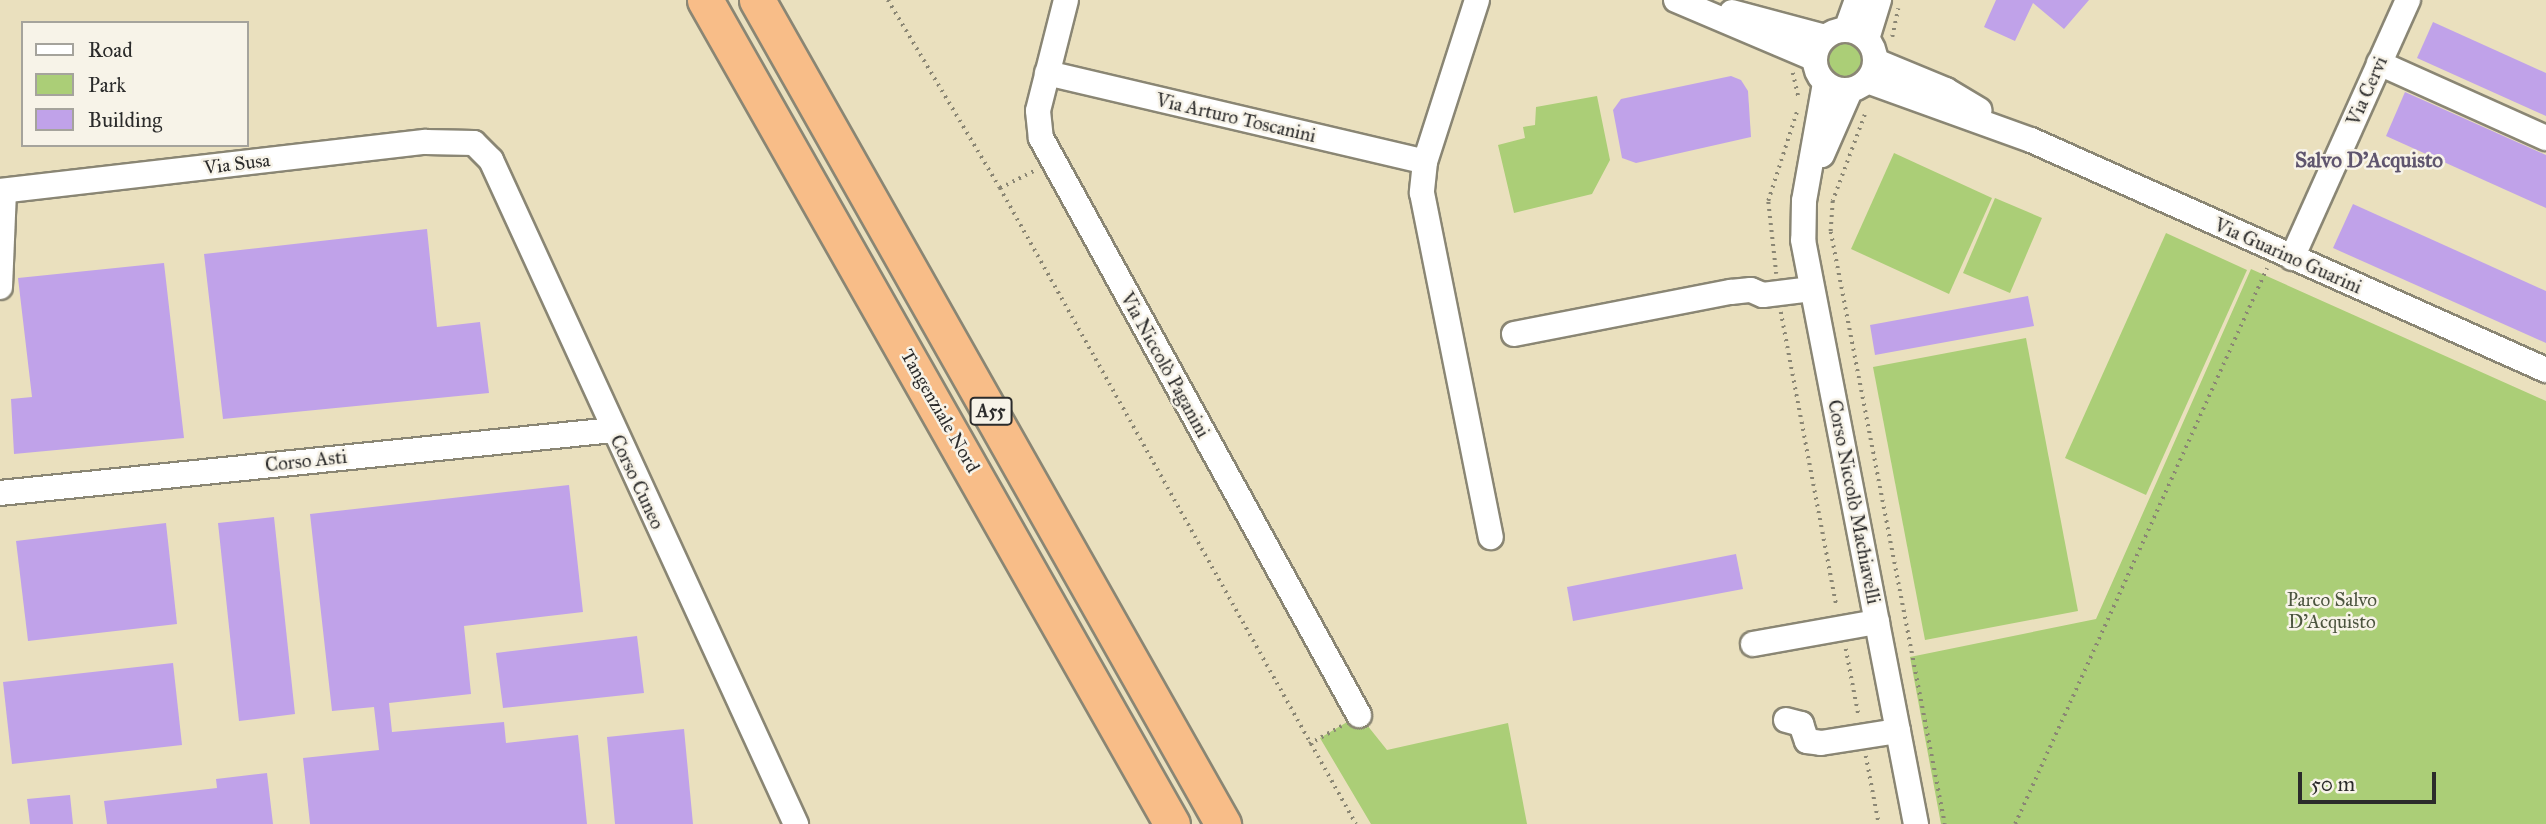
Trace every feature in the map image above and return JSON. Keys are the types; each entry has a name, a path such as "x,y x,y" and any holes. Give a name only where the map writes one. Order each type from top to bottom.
{"highway":[{"name":"Tangenziale Nord","path":"705,0 1172,824"},
{"name":"A55","path":"757,0 1223,824"}],"street":[{"name":"Via Niccolò Paganini","path":"1066,0 1038,111 1041,138 1359,715"},
{"path":"1477,0 1424,162 1422,193 1491,537"},
{"path":"1676,0 1849,57"},
{"path":"1688,0 1849,57"},
{"name":"Via Cervi","path":"2284,254 2379,64 2407,0"},
{"name":"Corso Niccolò Machiavelli","path":"1871,1 1849,57 1841,119 1809,180 1802,220 1812,289 1916,824"},
{"name":"Corso Niccolò Machiavelli","path":"1841,119 1825,83 1849,57"},
{"name":"Via Guarino Guarini","path":"1849,57 1900,72 1946,90 2031,141"},
{"name":"Via Guarino Guarini","path":"1849,57 2546,370"},
{"path":"2379,64 2546,138"},
{"name":"Via Arturo Toscanini","path":"1046,73 1424,162"},
{"name":"Via Susa","path":"2,191 426,142 474,143"},
{"name":"Corso Cuneo","path":"474,143 491,160 796,824"},
{"path":"0,287 2,191"},
{"path":"1514,334 1731,292 1751,290 1771,294 1812,289"},
{"path":"1714,310 1753,303 1771,294"},
{"name":"Corso Asti","path":"0,493 613,430"},
{"path":"1753,644 1877,622"},
{"path":"1786,720 1801,724 1807,741 1898,731"}],"path":[{"path":"888,0 1000,188 1356,824"},
{"path":"1871,1 1901,10 1890,44 1895,56 1904,60 1900,72"},
{"path":"1879,824 1841,627 1771,294 1768,201 1799,105 1841,119 1831,232 1945,824"},
{"path":"1000,188 1052,162"},
{"path":"2015,824 2284,254"},
{"path":"1309,744 1359,715"}],"green space":[{"path":"1845,42 1859,47 1864,61 1859,75 1845,80 1831,75 1826,61 1831,47"},
{"path":"1597,96 1610,160 1592,194 1514,213 1498,145 1525,138 1523,127 1535,125 1536,107"},
{"path":"1894,153 1992,198 1949,294 1851,249"},
{"path":"1995,198 2042,218 2010,293 1963,273"},
{"path":"2166,233 2247,270 2146,495 2065,458"},
{"name":"Parco Salvo D'Acquisto","path":"2251,269 2546,401 2546,824 1941,824 1910,657 2096,619"},
{"path":"2026,338 2078,611 1925,640 1873,367"},
{"path":"1359,715 1387,750 1508,723 1527,824 1371,824 1320,738"}],"building":[{"path":"1996,0 2089,0 2064,29 2033,3 2015,41 1984,27"},
{"path":"2433,22 2546,73 2546,116 2417,58"},
{"path":"1731,76 1741,80 1748,91 1751,137 1636,163 1622,158 1613,110 1621,99"},
{"path":"2405,92 2546,155 2546,208 2386,136"},
{"path":"2353,204 2546,291 2546,343 2333,248"},
{"path":"427,229 437,327 480,322 489,393 223,419 204,254"},
{"path":"164,263 184,438 14,454 11,399 32,397 18,278"},
{"path":"2028,296 2034,326 1875,355 1870,325"},
{"path":"569,485 583,612 464,626 471,694 389,703 392,732 504,722 506,743 578,735 587,824 310,824 303,758 379,750 374,707 332,711 310,514"},
{"path":"274,517 295,714 239,721 218,523"},
{"path":"166,523 177,624 28,641 16,541"},
{"path":"1736,554 1743,589 1573,621 1567,587"},
{"path":"637,636 644,693 503,708 496,653"},
{"path":"173,663 182,745 12,764 3,682"},
{"path":"684,729 693,824 615,824 607,737"},
{"path":"267,773 273,824 107,824 104,801 217,788 216,779"},
{"path":"70,795 73,824 30,824 27,799"}],"district":[{"name":"Salvo D'Acquisto","path":"2369,160"}]}
